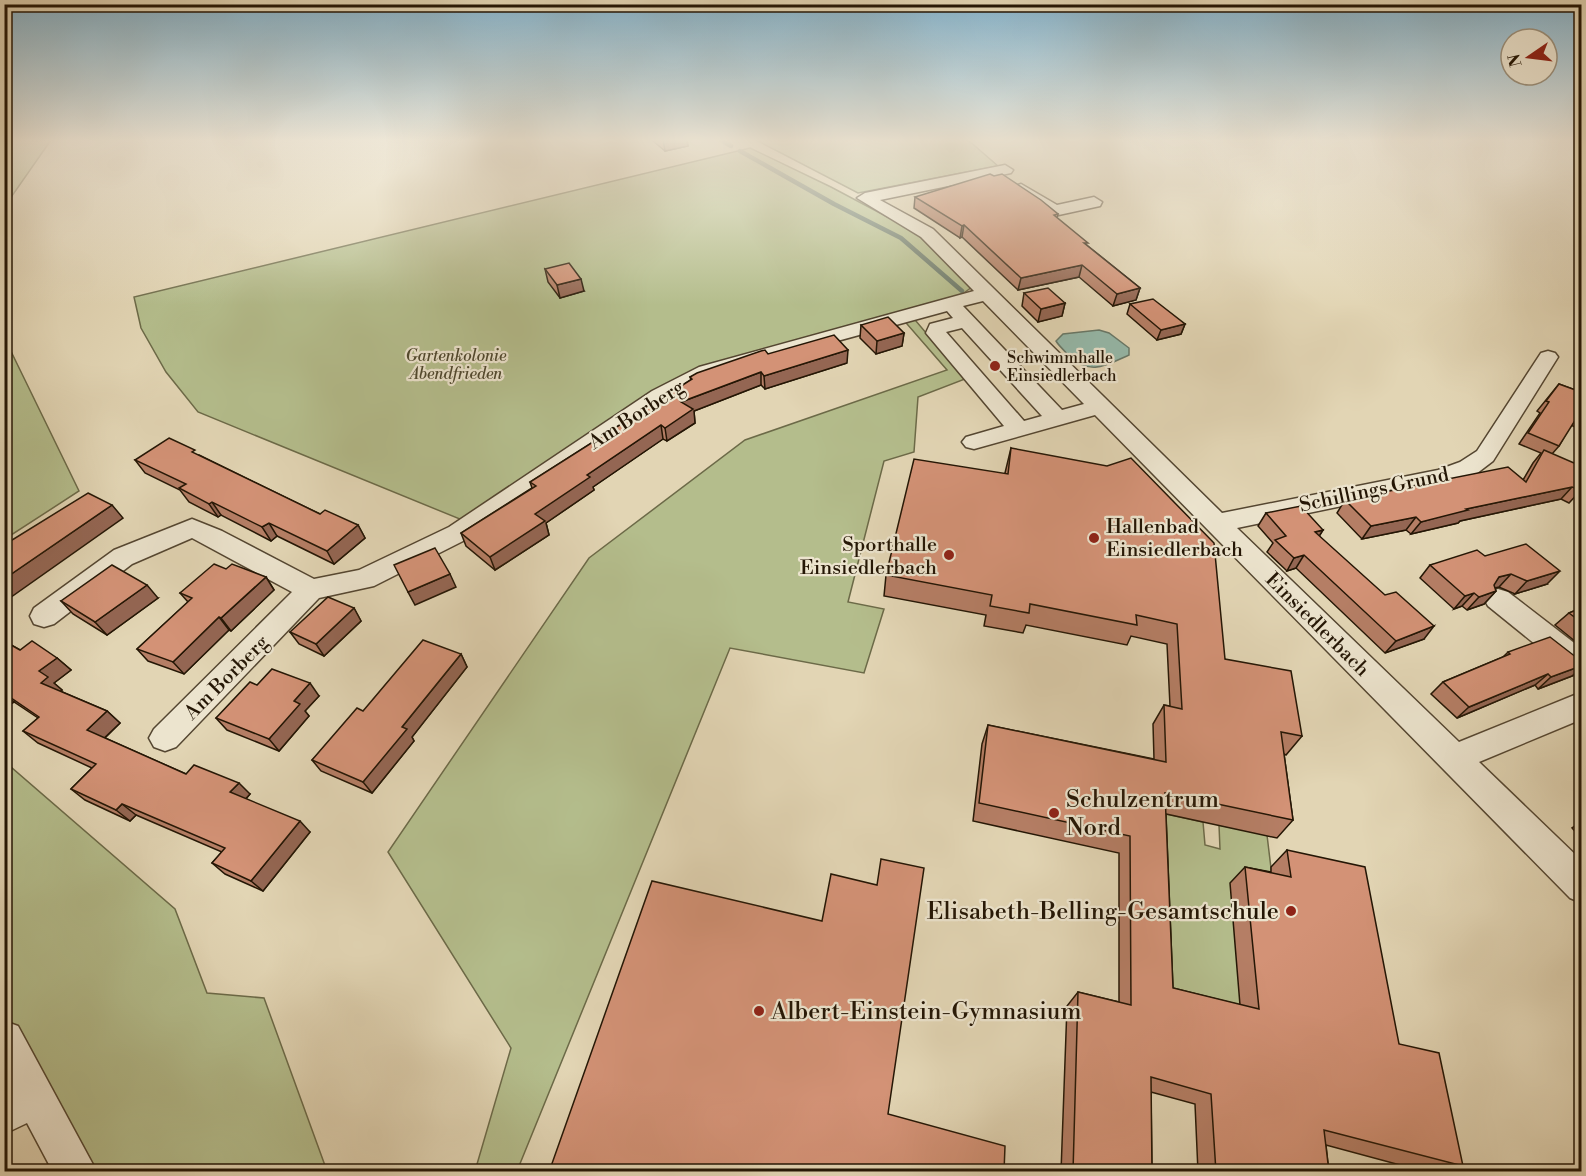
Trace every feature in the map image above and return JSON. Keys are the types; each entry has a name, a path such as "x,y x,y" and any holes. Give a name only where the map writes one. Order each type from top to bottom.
{"street":[{"name":"Einsiedlerbach","path":"881,195 866,198 927,233 1581,886"},
{"name":"Einsiedlerbach","path":"1033,195 1054,210 1094,202"},
{"name":"Am Borberg","path":"165,738 311,590 365,579 458,533 660,396 706,371 986,294"},
{"path":"950,303 1058,419"},
{"path":"968,321 937,328 936,333 1019,430"},
{"name":"Schillings Grund","path":"1216,523 1442,477 1468,468 1485,456 1548,357"},
{"path":"974,442 1099,407"},
{"path":"44,616 123,557 192,528 311,590"},
{"path":"1498,598 1581,666"},
{"path":"1453,759 1581,705"},
{"path":"4,1040 19,1104 71,1169"}],"green space":[{"path":"5,195 13,195 5,206"},
{"name":"Gartenkolonie Abendfrieden","path":"556,195 846,195 914,231 972,287 950,303 910,314 965,379 918,397 914,452 884,461 848,602 884,609 864,673 730,648 517,1171 475,1171 511,1048 388,852 589,558 745,440 947,370 901,317 706,371 472,524 198,412 166,372 141,328 134,297"},
{"path":"4,337 79,491 5,539 4,539"},
{"path":"4,761 175,909 207,993 264,998 327,1171 76,1171 5,1040"},
{"path":"1153,811 1203,822 1205,845 1220,849 1219,825 1267,835 1274,893 1241,1022 1159,1002"}],"shaded area":[{"path":"1099,330 1109,333 1129,348 1129,355 1105,365 1091,367 1076,361 1056,341 1063,334"}],"building":[{"path":"922,195 1033,195 1058,214 1054,215 1088,243 1084,243 1140,288 1117,294 1082,265 1021,278 964,225 962,226 915,197"},
{"path":"569,263 581,279 557,285 545,269"},
{"path":"1048,288 1065,303 1041,309 1024,293"},
{"path":"1153,299 1185,324 1161,330 1130,304"},
{"path":"888,317 904,333 877,341 861,325"},
{"path":"834,335 848,350 764,376 761,372 681,402 693,409 665,428 661,425 587,475 590,477 535,514 545,521 490,557 461,533 536,486 530,482 692,379 690,377 697,373 761,351 765,350 768,354"},
{"path":"1559,384 1581,392 1581,415 1579,414 1559,446 1528,433 1549,402 1546,401"},
{"path":"169,438 195,450 192,452 320,514 325,510 358,525 327,551 269,523 262,527 212,502 209,504 179,488 186,484 135,460"},
{"path":"1011,448 1107,466 1131,458 1214,543 1225,659 1291,671 1302,736 1281,732 1293,820 1165,793 1173,988 1259,1009 1245,867 1291,877 1287,850 1365,867 1399,1044 1439,1053 1463,1166 1324,1130 1329,1172 1216,1172 1211,1094 1151,1077 1152,1172 1073,1172 1078,992 1131,1005 1130,836 979,803 988,725 1166,762 1164,705 1182,709 1177,624 1136,615 1137,625 1030,604 1029,613 990,606 992,595 886,575 914,459 1008,474"},
{"path":"1544,450 1581,466 1581,490 1572,487 1466,509 1468,510 1421,522 1416,517 1371,526 1345,500 1424,484 1421,481 1445,476 1448,479 1508,467 1526,482"},
{"path":"88,493 112,505 4,579 4,545"},
{"path":"1301,506 1323,530 1315,532 1385,595 1396,592 1434,626 1396,641 1304,555 1294,558 1275,540 1286,536 1266,513"},
{"path":"1526,544 1560,571 1527,581 1511,574 1499,577 1494,585 1496,591 1479,597 1474,593 1465,596 1430,565 1477,550 1485,556"},
{"path":"435,548 450,574 408,592 394,565"},
{"path":"214,564 226,569 232,564 266,577 221,618 219,617 173,662 137,649 192,598 180,593"},
{"path":"112,565 147,585 95,622 61,601"},
{"path":"328,597 354,608 316,644 290,632"},
{"path":"1581,608 1581,622 1569,613"},
{"path":"1550,637 1581,661 1581,666 1551,677 1548,674 1469,707 1443,682 1510,654 1508,652"},
{"path":"423,640 461,654 402,727 407,729 363,782 312,760 357,708 363,711"},
{"path":"4,641 20,650 32,641 57,658 39,671 48,677 41,683 107,711 87,730 186,774 194,765 239,783 230,792 300,821 251,881 212,863 225,848 122,804 116,810 71,789 96,764 23,731 39,717 4,693"},
{"path":"272,669 310,683 294,701 300,704 269,739 216,718 250,682 257,685"},
{"name":"Albert-Einstein-Gymnasium","path":"881,859 924,868 888,1114 1005,1146 1004,1172 549,1172 652,881 822,921 831,874 877,885"}],"waterway":[{"name":"Einsiedlerbach","path":"818,195 901,238 962,291"}],"place":[{"name":"Schwimmhalle Einsiedlerbach","path":"995,366"},
{"name":"Hallenbad Einsiedlerbach","path":"1094,538"},
{"name":"Sporthalle Einsiedlerbach","path":"949,555"},
{"name":"Schulzentrum Nord","path":"1054,813"},
{"name":"Elisabeth-Belling-Gesamtschule","path":"1291,911"},
{"name":"Albert-Einstein-Gymnasium","path":"759,1011"}]}
